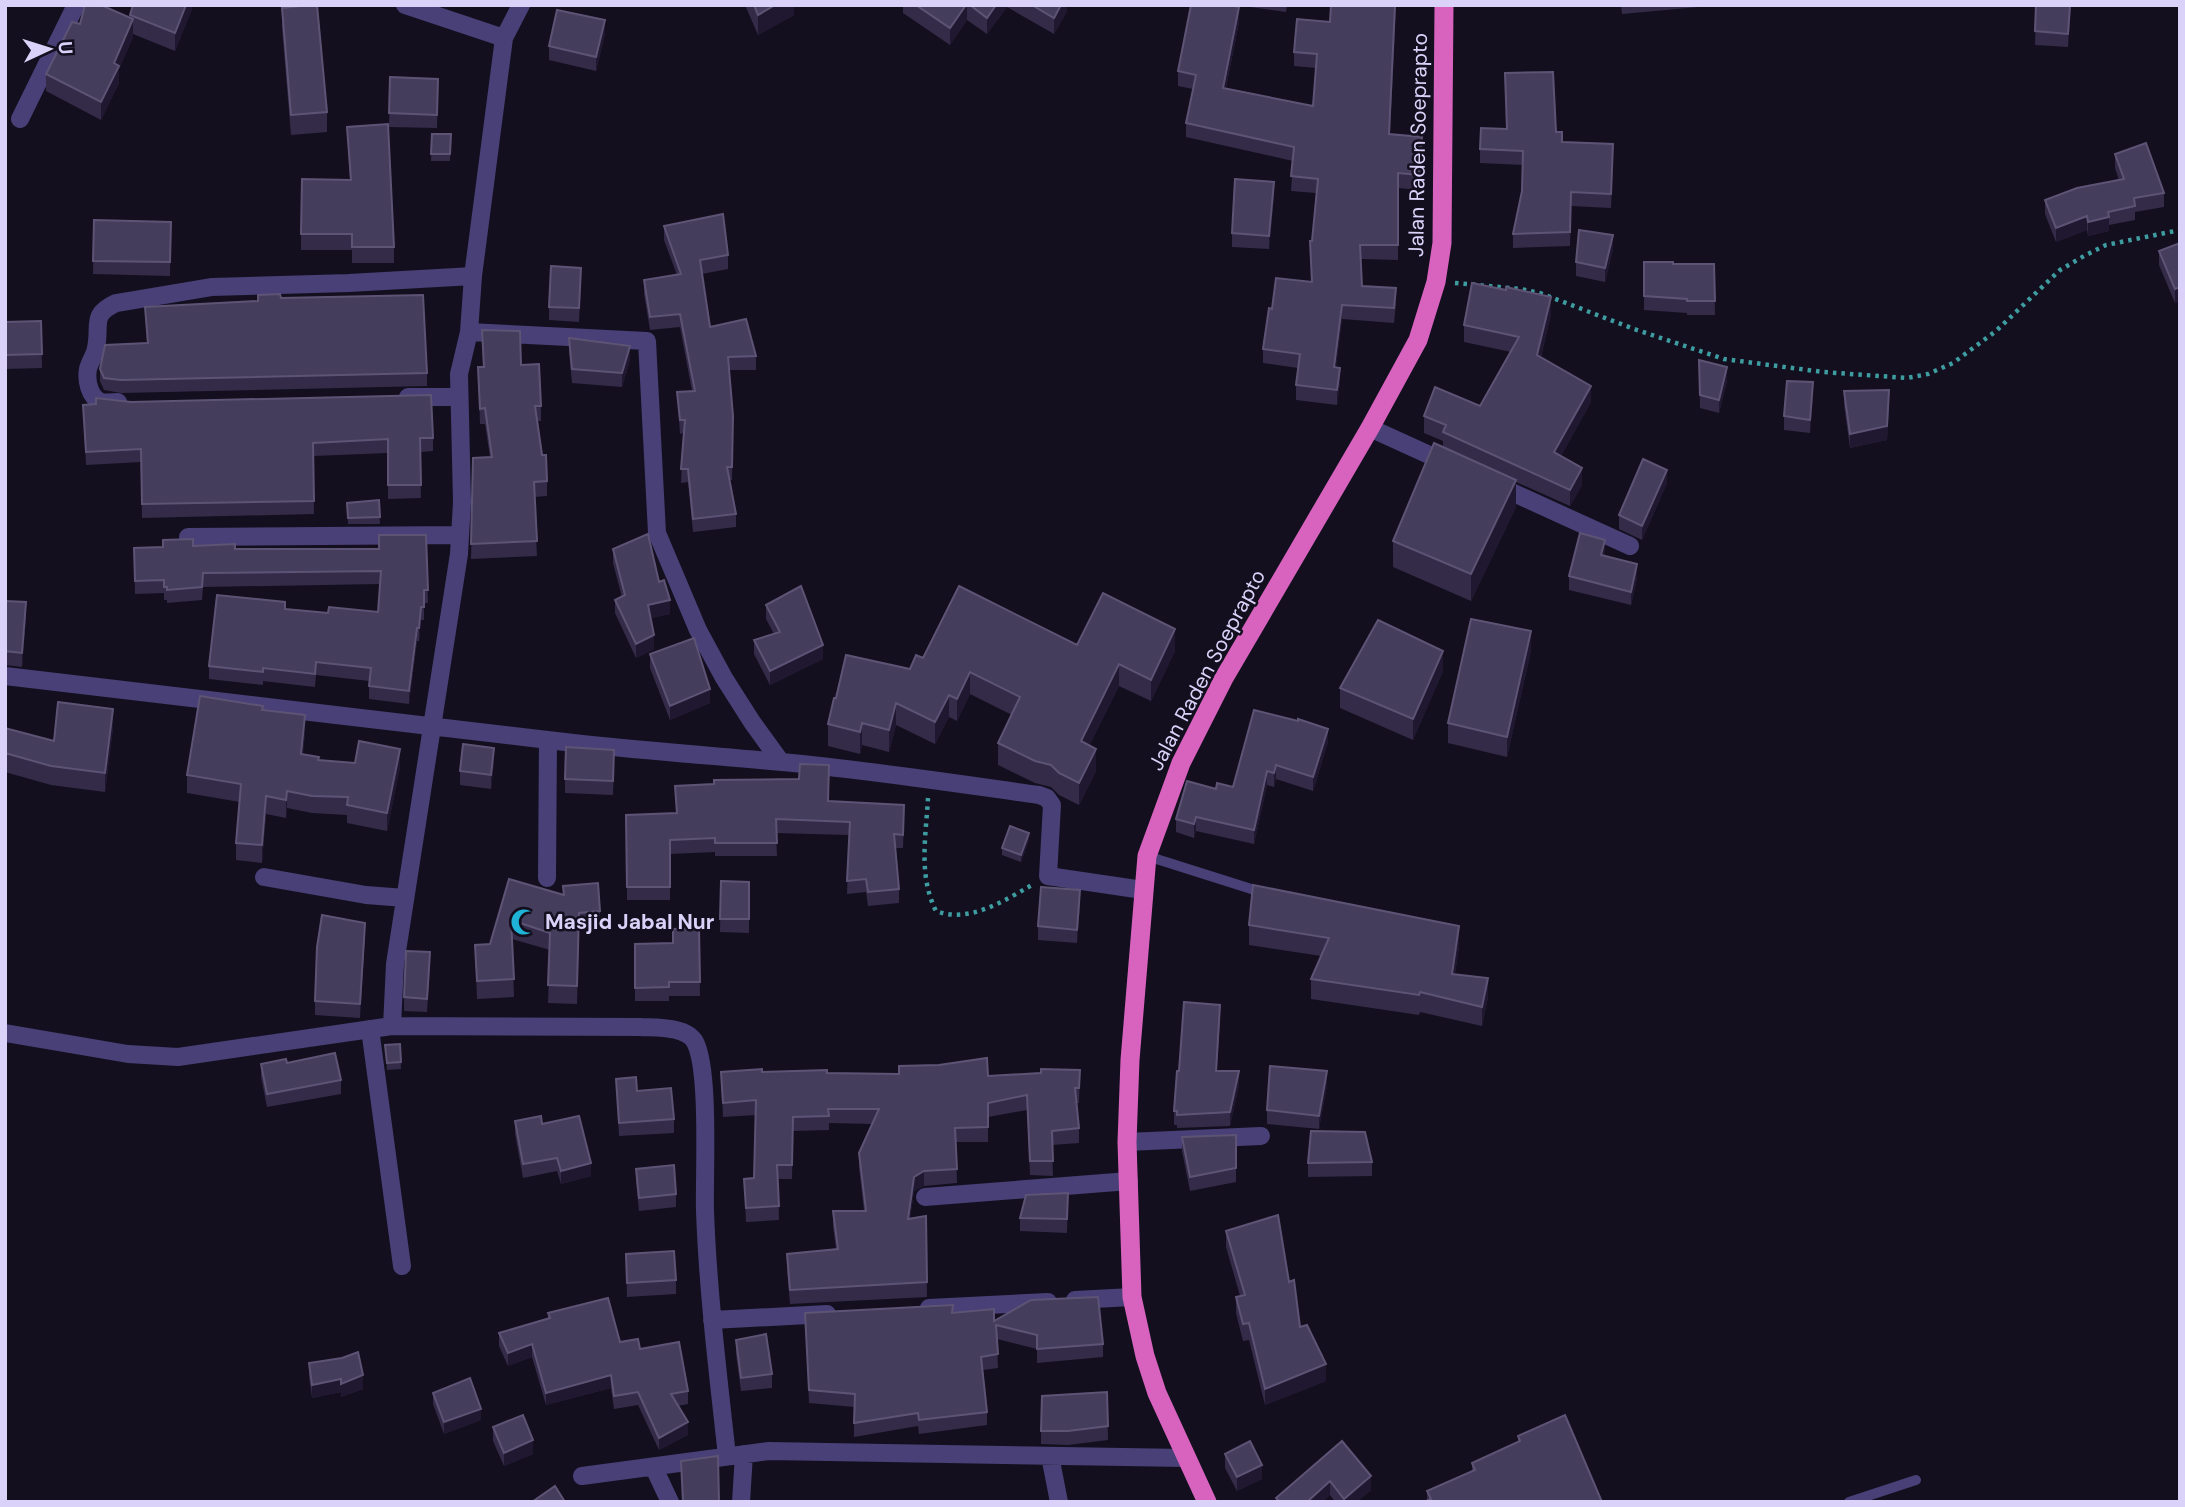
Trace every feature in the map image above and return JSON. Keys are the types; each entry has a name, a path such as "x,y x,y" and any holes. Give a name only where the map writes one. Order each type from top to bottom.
{"highway":[{"name":"Jalan Raden Soeprapto","path":"1207,1502 1157,1393 1145,1356 1132,1297 1127,1142 1130,1060 1147,856 1181,763 1224,678 1370,428 1418,340 1436,282 1441,243 1444,5"}],"street":[{"path":"20,118 76,5"},
{"path":"405,5 504,38"},
{"path":"392,1026 395,964 460,535 462,502 458,397 462,356 469,332 473,276 504,38 521,5"},
{"path":"134,403 100,402 91,393 88,382 96,348 98,318 105,308 116,303 211,287 473,276"},
{"path":"469,332 647,341 657,533 688,607 724,678 781,762"},
{"path":"385,397 458,397"},
{"path":"1370,428 1630,546"},
{"path":"188,537 460,535"},
{"path":"5,676 336,718 929,779 1047,798 1052,804 1048,876 1143,890"},
{"path":"547,878 548,740"},
{"path":"264,877 366,895 405,898"},
{"path":"5,1033 153,1057 178,1057 392,1026 640,1027 670,1029 694,1039 704,1100 705,1212 712,1320 741,1502"},
{"path":"370,1029 402,1266"},
{"path":"1127,1142 1261,1136"},
{"path":"925,1197 1129,1181"},
{"path":"915,1309 1132,1297"},
{"path":"712,1320 848,1312"},
{"path":"582,1476 769,1451 1185,1458"},
{"path":"1050,1456 1059,1502"},
{"path":"654,1468 670,1502"}],"lane":[{"path":"1147,856 1273,896"},
{"path":"1849,1502 1916,1480"}],"path":[{"path":"1436,282 1541,293 1634,329 1724,359 1823,372 1907,378 1928,374 1953,363 1996,331 2060,271 2084,256 2106,245 2180,230"},
{"path":"929,779 924,871 930,899 936,911 963,914 988,908 1011,897"}],"building":[{"path":"85,5 101,5 133,19 114,63 119,66 101,102 46,74 72,22 80,24"},
{"path":"133,5 186,5 175,33 130,15"},
{"path":"317,5 327,112 291,115 282,8"},
{"path":"754,5 775,5 758,15"},
{"path":"916,5 966,5 950,28"},
{"path":"970,5 996,5 987,18"},
{"path":"1032,5 1061,5 1054,18"},
{"path":"1191,5 1239,7 1223,88 1313,106 1317,54 1294,52 1297,19 1330,22 1331,5 1395,5 1389,134 1422,137 1419,175 1398,173 1398,245 1360,245 1362,286 1396,288 1394,308 1342,305 1334,367 1340,368 1337,390 1296,385 1300,354 1263,349 1276,278 1312,282 1310,241 1318,179 1291,176 1294,147 1186,123 1196,75 1178,71"},
{"path":"2036,5 2070,5 2068,34 2035,31"},
{"path":"557,10 605,20 596,57 549,46"},
{"path":"1553,72 1556,132 1562,132 1562,142 1613,144 1611,194 1571,192 1570,232 1513,234 1522,191 1523,151 1480,149 1481,128 1507,129 1505,73"},
{"path":"390,77 438,79 437,115 389,113"},
{"path":"388,124 394,247 352,247 352,234 301,234 302,179 351,180 347,127"},
{"path":"432,134 451,134 450,154 431,154"},
{"path":"2146,143 2164,193 2134,198 2135,206 2108,212 2109,217 2088,222 2087,216 2056,228 2045,200 2077,188 2124,179 2115,154"},
{"path":"1235,179 1274,182 1269,236 1232,233"},
{"path":"723,214 728,255 700,260 710,327 746,319 756,356 728,357 733,416 732,467 727,467 736,514 693,519 688,469 681,469 685,420 680,420 677,392 695,391 680,314 650,317 644,280 681,274 664,226"},
{"path":"94,220 171,222 170,262 93,261"},
{"path":"1579,230 1613,235 1605,268 1576,262"},
{"path":"2180,243 2180,287 2175,289 2159,251"},
{"path":"1644,262 1714,264 1715,301 1644,296"},
{"path":"551,266 581,268 579,308 549,307"},
{"path":"1472,283 1551,297 1537,355 1591,386 1554,452 1582,468 1570,490 1443,432 1446,425 1424,416 1435,387 1480,406 1519,337 1464,325"},
{"path":"280,294 281,298 423,295 427,373 121,380 104,378 100,369 105,345 148,343 145,307 258,301 258,295"},
{"path":"41,321 42,354 5,355 5,322"},
{"path":"482,330 520,331 521,365 539,364 541,406 535,406 542,455 546,455 547,481 534,482 537,541 471,544 473,458 492,457 485,408 480,409 478,367 484,367"},
{"path":"569,338 630,346 622,373 572,369"},
{"path":"1699,360 1727,367 1719,400 1700,395"},
{"path":"1787,381 1813,382 1810,420 1784,416"},
{"path":"1889,390 1887,426 1850,434 1844,391"},
{"path":"431,395 433,438 420,438 421,485 388,485 388,439 313,443 314,501 142,504 141,449 86,452 83,405 96,404 96,398 131,402"},
{"path":"1434,443 1516,480 1471,574 1393,541"},
{"path":"1643,459 1667,470 1642,526 1619,515"},
{"path":"379,500 380,517 348,518 347,503"},
{"path":"1580,533 1605,540 1601,555 1637,564 1631,592 1569,576"},
{"path":"648,534 659,582 664,580 670,600 648,605 654,635 636,644 615,600 625,595 613,549"},
{"path":"379,535 426,535 428,590 424,590 424,607 421,607 417,628 409,691 369,686 371,668 316,662 315,674 209,666 217,595 285,602 285,609 328,613 329,607 378,612 381,571 203,573 202,587 167,590 164,580 135,581 134,548 163,547 163,540 193,539 193,546 235,544 235,549 379,549"},
{"path":"801,586 823,645 770,671 754,640 780,632 766,605"},
{"path":"959,586 1077,645 1103,593 1175,629 1151,680 1119,664 1081,741 1096,749 1079,783 1059,773 1051,765 1035,761 998,743 1020,697 970,672 957,699 949,695 935,722 896,703 889,730 862,723 860,732 828,724 846,655 910,669 916,655 923,658"},
{"path":"5,601 26,602 22,653 5,651"},
{"path":"1471,619 1531,631 1507,737 1448,723"},
{"path":"1378,620 1443,651 1413,719 1340,688"},
{"path":"694,638 710,689 670,706 650,654"},
{"path":"200,696 263,706 262,710 305,715 301,754 319,757 318,760 355,763 359,741 400,749 387,813 347,805 348,797 312,796 287,791 286,800 266,796 262,845 236,843 241,784 187,775"},
{"path":"58,702 113,709 105,773 51,766 5,753 5,728 54,741"},
{"path":"1254,710 1298,719 1328,729 1313,777 1276,765 1274,773 1267,771 1254,830 1196,817 1194,824 1176,819 1187,781 1216,789 1217,783 1233,787"},
{"path":"463,744 494,748 491,775 460,771"},
{"path":"566,747 614,750 613,781 565,779"},
{"path":"800,764 829,765 828,801 904,805 903,835 894,834 899,889 868,892 866,879 847,881 850,822 776,819 777,843 715,843 715,838 670,840 670,887 627,887 626,815 677,813 675,786 714,784 714,780 799,779"},
{"path":"1010,826 1029,833 1021,855 1002,848"},
{"path":"509,879 564,895 563,886 598,883 600,911 579,913 577,986 548,985 550,933 511,920 514,979 477,981 475,945 490,944"},
{"path":"721,881 749,882 749,919 720,919"},
{"path":"1253,885 1459,926 1452,974 1488,978 1482,1007 1420,992 1419,995 1311,979 1329,938 1249,925"},
{"path":"1041,887 1080,890 1077,930 1038,926"},
{"path":"322,915 365,923 360,1004 315,1001 317,947"},
{"path":"699,928 700,982 669,982 669,987 635,988 635,944 673,943 673,929"},
{"path":"406,951 430,952 427,999 404,997"},
{"path":"1184,1002 1220,1005 1216,1071 1239,1071 1230,1112 1177,1115 1177,1111 1174,1111"},
{"path":"400,1044 401,1062 387,1063 385,1045"},
{"path":"335,1053 341,1080 267,1094 261,1064 286,1059 287,1063"},
{"path":"987,1058 988,1076 1041,1073 1041,1069 1080,1070 1079,1088 1075,1088 1079,1128 1052,1131 1053,1161 1030,1161 1027,1095 988,1103 988,1127 955,1128 957,1169 924,1171 914,1177 908,1219 926,1216 927,1282 790,1290 787,1254 838,1249 833,1211 866,1211 859,1153 879,1109 828,1109 829,1116 793,1117 792,1165 777,1165 779,1206 746,1208 744,1179 754,1178 756,1100 723,1103 721,1072 762,1069 762,1072 827,1070 827,1073 899,1074 899,1066 939,1065"},
{"path":"1270,1066 1327,1071 1319,1116 1267,1110"},
{"path":"636,1077 637,1091 671,1088 674,1119 619,1123 616,1079"},
{"path":"541,1116 542,1124 579,1116 591,1163 561,1171 557,1158 523,1164 515,1121"},
{"path":"1311,1131 1365,1132 1372,1162 1308,1163"},
{"path":"1236,1135 1236,1168 1190,1177 1182,1137"},
{"path":"674,1165 676,1194 639,1198 636,1169"},
{"path":"1068,1193 1067,1219 1020,1218 1026,1195"},
{"path":"1278,1215 1289,1282 1294,1280 1300,1327 1307,1325 1326,1364 1265,1389 1249,1323 1243,1324 1236,1297 1245,1295 1226,1231"},
{"path":"674,1251 676,1280 627,1283 626,1254"},
{"path":"1098,1297 1103,1344 1037,1349 1037,1335 996,1325 998,1354 981,1357 987,1412 919,1420 918,1413 854,1423 855,1394 809,1390 805,1313 953,1305 952,1313 994,1309 994,1321 1031,1300"},
{"path":"608,1298 620,1342 638,1339 640,1349 679,1342 688,1391 671,1394 688,1422 659,1438 638,1392 614,1396 611,1375 546,1393 532,1344 508,1353 499,1333 550,1318 548,1313"},
{"path":"766,1334 772,1374 741,1378 736,1340"},
{"path":"358,1352 363,1375 341,1384 341,1379 312,1385 309,1363 342,1358"},
{"path":"470,1378 481,1409 444,1422 433,1393"},
{"path":"1107,1392 1108,1426 1041,1431 1042,1396"},
{"path":"523,1415 533,1440 504,1453 493,1427"},
{"path":"1565,1415 1602,1502 1424,1502 1431,1499 1427,1491 1475,1470 1472,1463 1520,1441 1518,1436"},
{"path":"1250,1441 1262,1465 1237,1477 1225,1454"},
{"path":"1342,1441 1371,1476 1344,1499 1330,1481 1307,1502 1280,1502 1276,1498"},
{"path":"718,1456 719,1502 683,1502 681,1461"},
{"path":"555,1486 565,1502 532,1502"}],"place":[{"name":"Masjid Jabal Nur","path":"524,922"}]}
